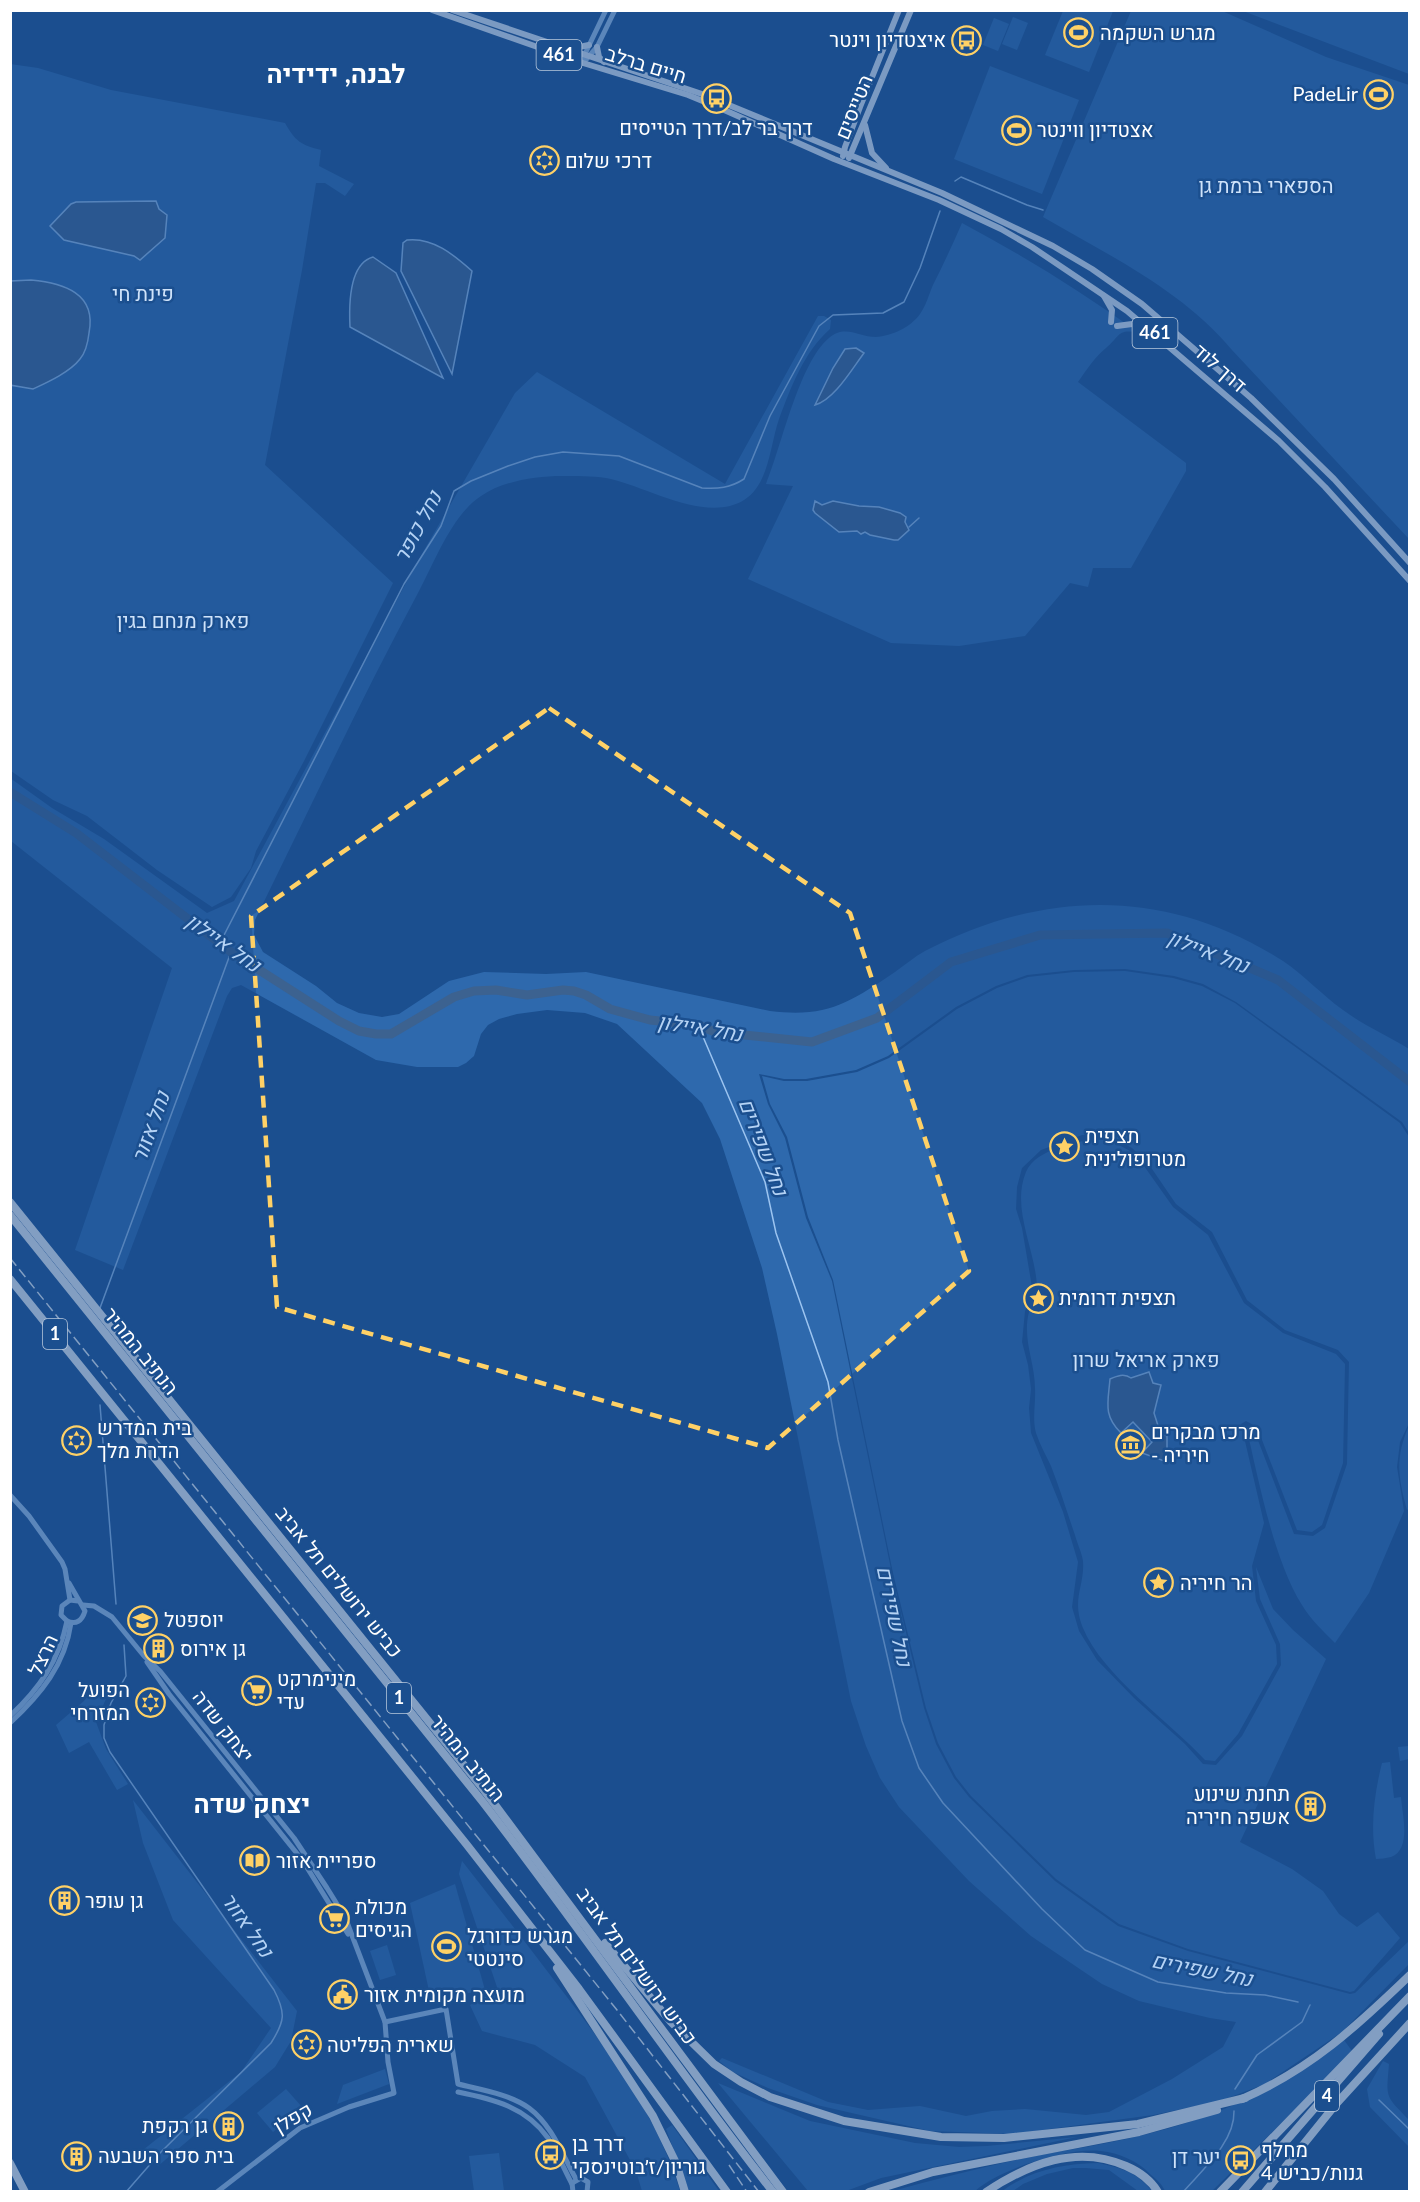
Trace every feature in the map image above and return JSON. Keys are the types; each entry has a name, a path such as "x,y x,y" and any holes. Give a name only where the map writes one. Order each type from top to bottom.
{"highway":[{"name":"כביש ירושלים תל אביב","path":"10,1202 432,1724 552,1880 783,2192"},
{"name":"הנתיב המהיר","path":"10,1215 482,1801 774,2192"},
{"name":"1","path":"10,1279 460,1836 610,2031 727,2192"},
{"path":"552,1880 671,2022 709,2060 741,2082 770,2097 807,2110 844,2121 919,2134 958,2139 1004,2138 1138,2124 1245,2098"},
{"path":"526,1922 653,2116 676,2163 685,2192"},
{"path":"869,2192 924,2174 968,2164 1138,2132 1202,2115 1245,2098 1305,2066 1333,2046 1357,2027 1410,1975"},
{"path":"1220,2192 1410,1997"},
{"name":"4","path":"1242,2192 1410,1997"},
{"name":"4","path":"1265,2192 1336,2104 1410,2023"},
{"path":"755,2154 789,2192"},
{"path":"986,2192 1005,2179 1037,2165 1083,2156 1108,2160 1129,2167 1144,2175 1158,2192"},
{"path":"10,2163 25,2192"}],"main road":[{"name":"חיים ברלב","path":"432,10 692,96 844,162"},
{"name":"חיים ברלב","path":"452,10 565,49 585,59 607,63 694,91 843,153"},
{"name":"הטייסים","path":"844,162 843,153 849,135 898,10"},
{"name":"הטייסים","path":"844,162 851,156 911,10"},
{"path":"565,49 589,45"},
{"path":"597,47 599,57 607,63"},
{"path":"865,123 872,153 894,173"},
{"path":"823,144 838,144 849,135"},
{"name":"דרך לוד","path":"843,153 993,216 1053,246 1092,269 1142,304 1284,428 1410,563"},
{"name":"דרך לוד","path":"844,162 939,200 1001,229 1100,291 1157,334 1306,467 1410,581"},
{"path":"1100,291 1112,310 1114,324 1132,324 1157,334"}],"street":[{"path":"585,59 589,45 606,10"},
{"path":"585,59 597,47 615,10"},
{"path":"10,1495 62,1562 70,1600"},
{"path":"67,1579 82,1606 79,1621 69,1622 61,1611 64,1603 70,1600"},
{"path":"70,1600 82,1606"},
{"name":"יצחק שדה","path":"82,1606 99,1608 112,1617 144,1656 160,1671 294,1838 345,1917 385,2022 388,2062 394,2093"},
{"name":"הרצל","path":"10,1716 37,1689 52,1667 69,1622"},
{"name":"הרצל","path":"10,1723 34,1701 46,1686 65,1651 69,1622"},
{"path":"385,2022 446,2008 458,2084 507,2097 530,2109 550,2131 574,2181 573,2192"},
{"path":"458,2092 505,2103 528,2116 548,2138 574,2181"},
{"name":"קפלן","path":"218,2192 300,2127 349,2107 394,2093"},
{"path":"574,2181 581,2178 586,2180 589,2185 587,2192"}],"highlighted area":[{"path":"549,708 850,913 969,1271 768,1448 277,1307 251,916"}],"green space":[{"name":"מגרש השקמה","path":"1063,11 1113,11 1089,72 1045,55"},
{"name":"הספארי ברמת גן","path":"1131,11 1222,11 1326,57 1409,85 1409,539 1191,309 1119,260 1043,217"},
{"path":"1243,11 1409,11 1409,74"},
{"path":"1013,17 1028,23 1017,50 1002,44"},
{"path":"994,18 1009,24 998,51 983,45"},
{"name":"פארק מנחם בגין","path":"10,64 38,68 111,90 285,123 299,141 321,150 319,166 354,184 345,196 325,183 316,183 265,465 393,583 256,851 251,868 231,897 212,907 157,870 87,816 53,800 11,771"},
{"name":"אצטדיון ווינטר","path":"990,66 1079,100 1042,194 954,159"},
{"path":"962,223 1052,275 1139,333 1120,334 1095,359 1078,382 1186,463 1186,471 1131,568 1093,568 1088,587 1070,583 1025,636 959,646 891,643 748,579 793,486 766,484 800,385 818,350 829,338 841,332 876,337 895,333 912,323 924,307"},
{"path":"818,316 831,320 830,329 813,348 799,371 779,419 764,475 759,485 744,500 729,506 713,508 696,506 611,479 590,476 557,476 512,482 490,491 471,504 445,539 376,672 255,920 254,935 263,952 316,986 337,1003 359,1013 382,1017 399,1014 449,981 484,972 546,974 586,972 770,1011 790,1013 837,1006 879,983 925,951 970,931 1015,916 1060,907 1105,905 1150,909 1195,920 1239,937 1283,961 1335,1004 1367,1026 1409,1049 1409,1133 1402,1122 1236,1002 1203,984 1174,976 1125,969 1074,970 1027,975 996,986 956,1007 888,1056 856,1070 806,1079 784,1079 759,1074 768,1104 785,1138 806,1218 832,1281 892,1574 924,1708 936,1744 954,1778 969,1797 1055,1881 1118,1926 1188,1951 1350,1994 1355,1993 1409,1941 1409,1964 1342,2032 1265,2084 1220,2101 1153,2115 1013,2134 930,2131 817,2105 768,2088 733,2072 719,2061 722,2058 828,2102 868,2110 920,2106 966,2116 992,2111 1025,2109 1086,2115 1109,2112 1172,2079 1223,2047 1236,2022 1139,2001 1102,1984 1031,1936 969,1881 899,1807 880,1778 866,1746 851,1701 762,1268 720,1139 702,1103 617,1024 585,1013 547,1010 517,1014 488,1025 481,1034 474,1056 466,1063 458,1067 417,1067 376,1060 241,985 232,988 123,1270 75,1250 172,968 11,841 10,778 52,808 104,839 207,913 234,901 419,559 515,393 537,372 725,484"},
{"path":"1125,971 1173,978 1202,986 1235,1003 1400,1123 1409,1137 1410,1421 1400,1442 1397,1467 1404,1511 1369,1593 1335,1643 1306,1610 1283,1565 1268,1518 1246,1426 1254,1430 1294,1534 1313,1536 1325,1528 1347,1464 1349,1362 1338,1350 1285,1330 1247,1300 1212,1232 1176,1204 1148,1163 1132,1148 1106,1134 1082,1135 1041,1150 1022,1168 1017,1187 1016,1209 1022,1228 1033,1293 1025,1311 1022,1342 1031,1389 1029,1408 1031,1433 1063,1512 1078,1562 1072,1607 1079,1631 1097,1660 1203,1764 1216,1765 1242,1736 1281,1665 1280,1644 1260,1599 1256,1567 1273,1609 1326,1659 1240,1842 1292,1869 1323,1891 1339,1914 1357,1927 1378,1912 1400,1938 1354,1991 1350,1992 1188,1949 1119,1924 1056,1879 971,1796 956,1777 938,1743 926,1708 893,1573 833,1280 808,1217 787,1137 770,1104 762,1076 784,1081 807,1081 857,1072 889,1058 957,1009 997,988 1028,977 1074,972"},
{"name":"פארק אריאל שרון","path":"1106,1138 1130,1151 1144,1166 1173,1207 1208,1235 1244,1303 1283,1333 1336,1354 1345,1364 1343,1463 1322,1525 1312,1532 1297,1530 1257,1427 1246,1421 1241,1424 1264,1523 1252,1566 1256,1601 1276,1645 1277,1664 1238,1734 1215,1761 1205,1760 1121,1680 1092,1646 1083,1628 1078,1609 1083,1570 1082,1555 1051,1466 1036,1433 1034,1378 1027,1322 1037,1292 1023,1216 1022,1186 1031,1164 1049,1151 1073,1143"},
{"path":"1409,1426 1410,1508 1407,1510 1399,1467 1402,1447"},
{"path":"95,1686 111,1687 96,1722 106,1749 128,1784 117,1790 89,1742 69,1753 56,1725 84,1701"},
{"path":"1409,1746 1409,1759 1400,1761 1398,1747"},
{"path":"1390,1762 1394,1798 1401,1797 1404,1839 1398,1853 1391,1857 1376,1859 1373,1835 1375,1799 1382,1763"},
{"path":"133,1800 297,2011 291,2041 275,2067 158,2166 143,2150 241,2072 271,2028 173,1920 143,1843"},
{"path":"462,1861 611,2057 658,2135 680,2191 642,2191 636,2171 585,2077 535,2045 482,2031 470,2005 498,1990 459,1874"},
{"name":"מגרש כדורגל סינטטי","path":"455,1884 485,1990 431,2000 410,1903"},
{"path":"387,1945 396,1975 380,1980 370,1951"},
{"name":"יער דן","path":"1344,2040 1352,2051 1212,2191 1165,2191 1157,2180 1134,2162 1108,2152 1087,2151 1071,2152 1035,2161 1001,2175 975,2191 889,2192 986,2167 1128,2139 1189,2122 1262,2092 1296,2073"},
{"path":"1383,2061 1389,2064 1387,2084 1391,2101 1409,2120 1409,2147 1370,2107 1367,2089"},
{"path":"385,2069 389,2084 337,2104 343,2085"},
{"path":"718,2083 810,2121 915,2143 959,2147 987,2146 1077,2137 881,2178 846,2191 808,2191"},
{"path":"286,2089 302,2107 273,2132 257,2113"},
{"path":"672,2125 719,2191 689,2191 666,2129"},
{"path":"499,2153 504,2191 474,2191 469,2156"},
{"path":"1098,2163 1128,2172 1140,2179 1152,2191 1138,2191 1109,2170 1073,2168 1047,2174 1013,2191 1001,2192 1035,2173 1059,2167"}],"shaded area":[{"path":"156,201 159,209 167,215 165,238 140,260 134,256 64,240 50,226 71,204 76,202"},
{"path":"407,240 434,244 450,253 472,271 452,374 401,271 403,243"},
{"path":"373,257 396,273 443,378 350,327 350,298 354,277 365,261"},
{"path":"31,280 55,284 75,293 83,299 90,319 84,353 76,364 33,389 10,385 11,281"},
{"path":"856,348 864,353 836,391 815,405 845,349"},
{"path":"815,501 822,505 833,501 879,507 900,513 906,517 905,522 909,530 898,540 865,532 861,534 857,531 839,532 815,513 813,510"},
{"path":"1149,1372 1153,1383 1161,1385 1154,1413 1160,1432 1167,1436 1167,1462 1142,1453 1152,1442 1133,1422 1121,1433 1109,1414 1110,1379 1123,1375 1131,1378"}],"waterway":[{"name":"נחל כופר","path":"955,181 961,177 1043,210"},
{"name":"נחל כופר","path":"220,943 404,584 441,526 454,491 471,481 508,466 535,457 563,452 619,456 702,488 724,487 739,482 744,479 770,416 819,326 833,315 883,313 904,302 920,268 940,211"},
{"path":"909,527 919,518"},
{"name":"נחל שפירים","path":"10,792 76,833 231,952 339,1021 359,1031 391,1034 454,997 474,991 496,990 527,995 563,990 586,995 610,1009 650,1020 698,1025 715,1032 812,1042 877,1018 951,962 1040,935 1167,933 1278,980 1410,1082"},
{"name":"נחל אזור","path":"100,1308 231,952"},
{"name":"נחל שפירים","path":"698,1025 765,1182 776,1233 828,1382 838,1440 902,1721 919,1768 943,1803 1042,1909 1085,1950 1158,1982 1226,1993 1265,1995 1298,2002"},
{"name":"נחל אזור","path":"100,1405 116,1604"},
{"name":"נחל אזור","path":"124,1645 126,1676 111,1703 104,1725 104,1738 110,1752 274,1990 282,2011 279,2029 271,2043 160,2153 126,2192"},
{"path":"1235,2089 1257,2055 1302,2022 1310,2005"},
{"name":"נחל שפירים","path":"1379,2100 1410,2130"},
{"path":"1183,2192 1208,2165 1223,2144 1229,2134 1234,2111"}],"railway":[{"path":"10,1258 617,2010 759,2192"},
{"path":"729,2165 747,2192"}],"place":[{"name":"מגרש השקמה","path":"1079,33"},
{"name":"איצטדיון וינטר","path":"967,40"},
{"name":"PadeLir","path":"1379,94"},
{"name":"דרך בר לב/דרך הטייסים","path":"716,98"},
{"name":"אצטדיון ווינטר","path":"1016,130"},
{"name":"דרכי שלום","path":"544,161"},
{"name":"תצפית מטרופולינית","path":"1064,1147"},
{"name":"תצפית דרומית","path":"1038,1298"},
{"name":"בית המדרש הדרת מלך","path":"76,1440"},
{"name":"מרכז מבקרים - חיריה","path":"1130,1444"},
{"name":"הר חיריה","path":"1159,1583"},
{"name":"יוספטל","path":"143,1620"},
{"name":"גן אירוס","path":"159,1649"},
{"name":"מינימרקט עדי","path":"256,1691"},
{"name":"הפועל המזרחי","path":"151,1702"},
{"name":"תחנת שינוע אשפה חיריה","path":"1311,1806"},
{"name":"ספריית אזור","path":"255,1861"},
{"name":"גן עופר","path":"64,1901"},
{"name":"מכולת הגיסים","path":"334,1919"},
{"name":"מגרש כדורגל סינטטי","path":"446,1947"},
{"name":"מועצה מקומית אזור","path":"343,1995"},
{"name":"שארית הפליטה","path":"306,2045"},
{"name":"גן רקפת","path":"229,2126"},
{"name":"דרך בן גוריון/ז׳בוטינסקי","path":"551,2155"},
{"name":"בית ספר השבעה","path":"77,2156"},
{"name":"מחלף גנות/כביש 4","path":"1240,2161"}],"district":[{"name":"לבנה, ידידיה","path":"336,74"},
{"name":"יצחק שדה","path":"252,1804"}],"park label":[{"name":"פינת חי","path":"143,294"}],"water label":[{"name":"נחל איילון","path":"223,943"},
{"name":"נחל איילון","path":"1208,952"},
{"name":"נחל איילון","path":"700,1028"}]}
